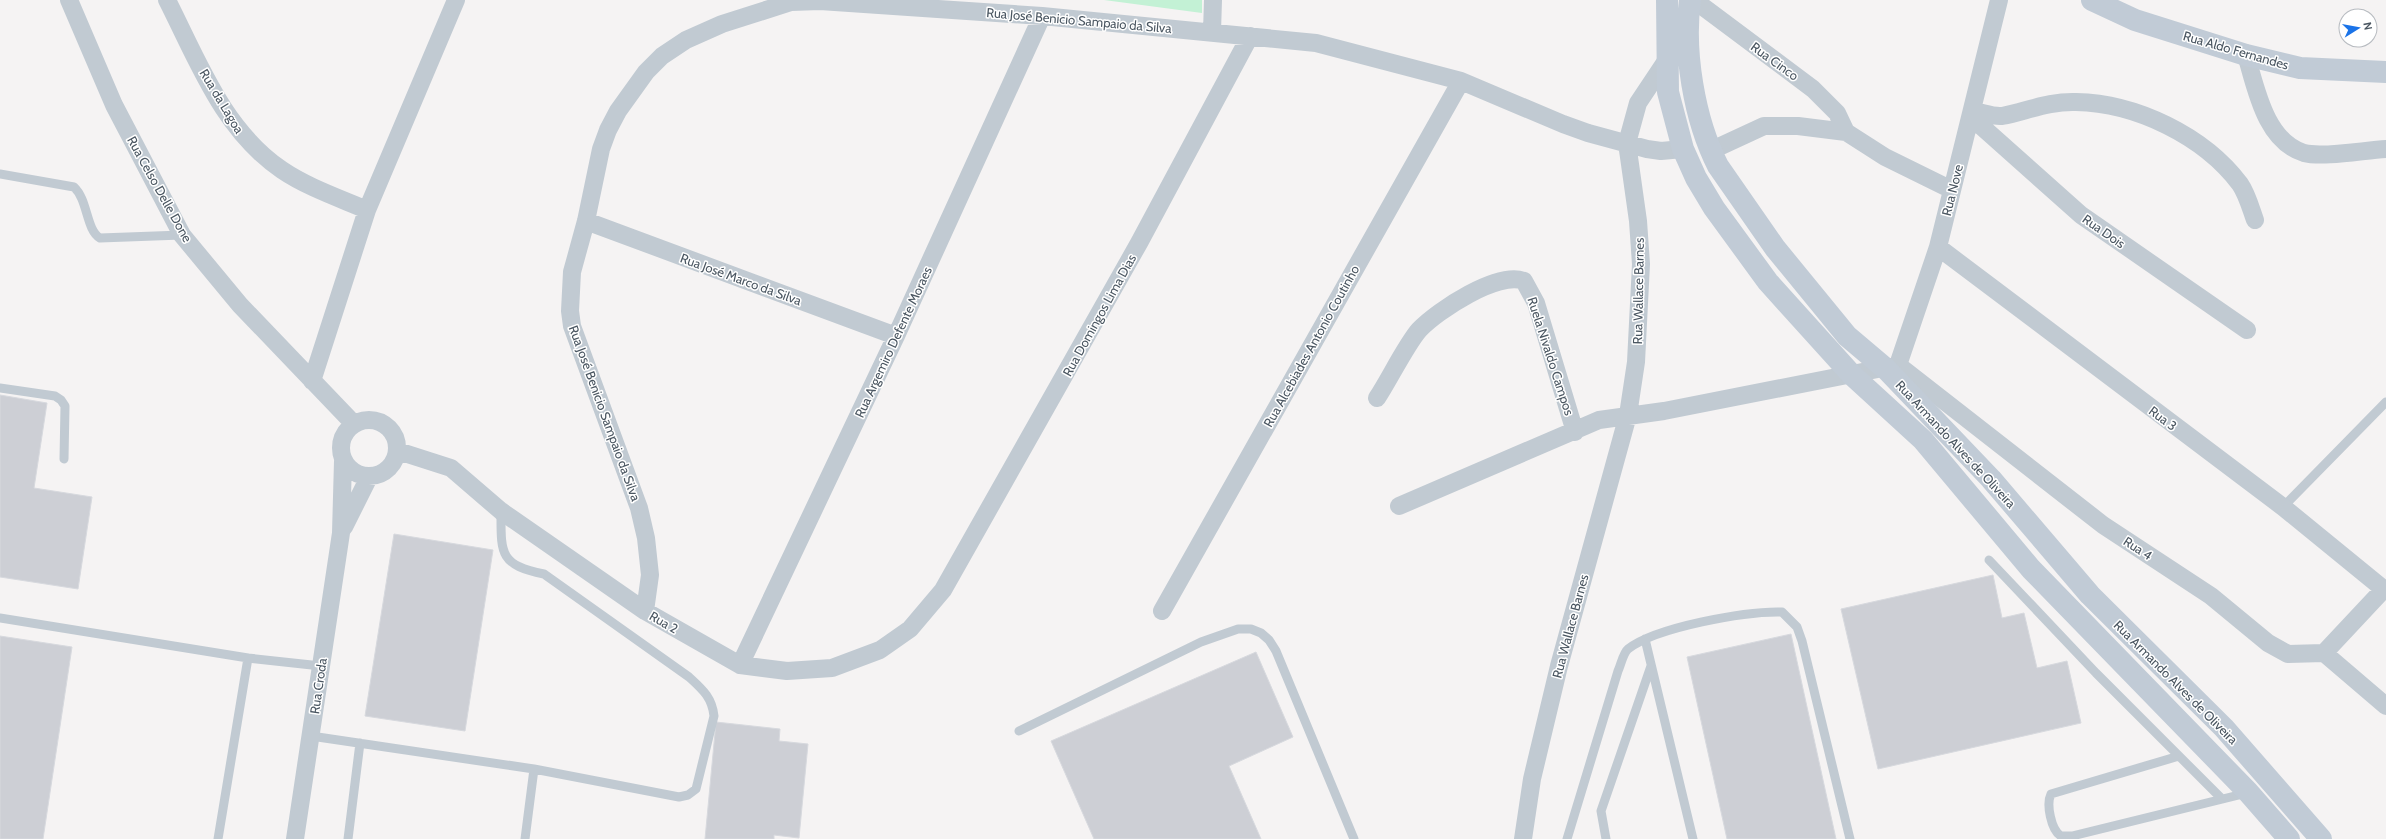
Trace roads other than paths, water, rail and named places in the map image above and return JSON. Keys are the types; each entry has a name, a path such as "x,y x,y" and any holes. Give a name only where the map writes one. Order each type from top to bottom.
{"main road":[{"name":"Rua Armando Alves de Oliveira","path":"1667,0 1666,61 1668,92 1683,149 1696,178 1714,208 1768,282 1852,375 1923,440 2031,569 2248,792 2289,839"},
{"name":"Rua Armando Alves de Oliveira","path":"1690,0 1687,53 1692,82 1710,151 1718,166 1775,248 1847,336 1892,367 1991,479 2090,595 2224,728 2321,839"},
{"name":"Rua Aldo Fernandes","path":"2092,0 2135,20 2246,55 2300,68 2386,72"}],"street":[{"name":"Rua Celso Delle Done","path":"69,0 114,105 182,235 240,305 354,424"},
{"name":"Rua da Lagoa","path":"167,0 228,118 253,148 297,179 367,210"},
{"path":"312,381 367,210 456,0"},
{"path":"1212,32 1214,0"},
{"name":"Rua Cinco","path":"1694,0 1813,89 1837,112 1846,132"},
{"name":"Rua Nove","path":"1892,367 1938,247 1999,0"},
{"name":"Rua José Benicio Sampaio da Silva","path":"646,610 650,575 646,538 639,508 572,326 570,311 572,272 586,221 601,149 615,117 646,72 662,56 686,40 741,17 791,2 849,1 1042,16 1316,43 1461,81 1563,124 1627,143"},
{"name":"Rua Argemiro Defente Moraes","path":"740,666 896,336 1042,16"},
{"name":"Rua Domingos Lima Dias","path":"943,590 1135,250 1250,36"},
{"path":"2246,55 2268,117 2280,138 2291,147 2305,153 2321,154 2386,149"},
{"name":"Rua Wallace Barnes","path":"1523,839 1532,779 1559,666 1628,414 1636,362 1641,264 1638,221 1627,143 1638,102 1666,61"},
{"name":"Rua Alcebiades Antonio Coutinho","path":"1162,611 1461,81"},
{"path":"1972,114 2001,116 2031,107 2076,102 2104,105 2158,122 2180,132 2203,148 2224,168 2240,185 2255,220"},
{"name":"Rua Dois","path":"1972,114 2081,215 2247,330"},
{"path":"1710,151 1764,126 1798,126 1846,132 1885,157 1952,190"},
{"path":"1627,143 1661,151 1683,149"},
{"name":"Rua José Marco da Silva","path":"586,221 896,336"},
{"name":"Rua 3","path":"1938,247 2283,507 2385,590"},
{"name":"Ruela Nivaldo Campos","path":"1377,398 1418,331 1435,317 1471,293 1510,279 1524,281 1536,303 1575,432"},
{"path":"1399,506 1575,432 1599,420 1628,414 1664,411 1892,367"},
{"name":"Rua 4","path":"1892,367 2103,525 2211,596 2268,643 2288,654 2324,653"},
{"path":"370,420 385,424 392,431 397,441 398,451 395,462 388,470 379,475 369,477 358,475 349,469 343,460 341,450 342,440 346,430 354,424 370,420"},
{"name":"Rua 2","path":"398,451 451,468 502,510 646,610 740,666 787,671 832,668 880,650 910,629 943,590"},
{"name":"Rua Croda","path":"295,839 341,533 343,460"},
{"name":"Rua Croda","path":"341,533 369,477"},
{"path":"2385,590 2324,653 2386,706"}],"lane":[{"path":"0,174 74,187 81,193 93,232 100,238 182,235"},
{"path":"0,388 54,396 61,400 65,406 64,459"},
{"path":"2283,507 2386,402"},
{"path":"311,736 534,769 679,796 688,795 699,784 714,716 713,705 708,695 689,678 544,574 524,570 512,563 503,551 502,510"},
{"path":"1989,560 2096,673 2222,799"},
{"path":"1567,839 1618,671 1627,650 1644,639 1697,624 1760,612 1782,612 1797,627 1802,641 1850,839"},
{"path":"0,618 248,658 321,666"},
{"path":"1019,731 1201,642 1238,629 1251,629 1269,640 1276,651 1354,839"},
{"path":"1644,639 1692,839"},
{"path":"218,839 248,658"},
{"path":"1606,839 1601,811 1651,666"},
{"path":"348,839 360,744"},
{"path":"2179,756 2051,794 2048,802 2056,831 2062,836 2072,836 2248,792"},
{"path":"525,839 534,769"}]}
